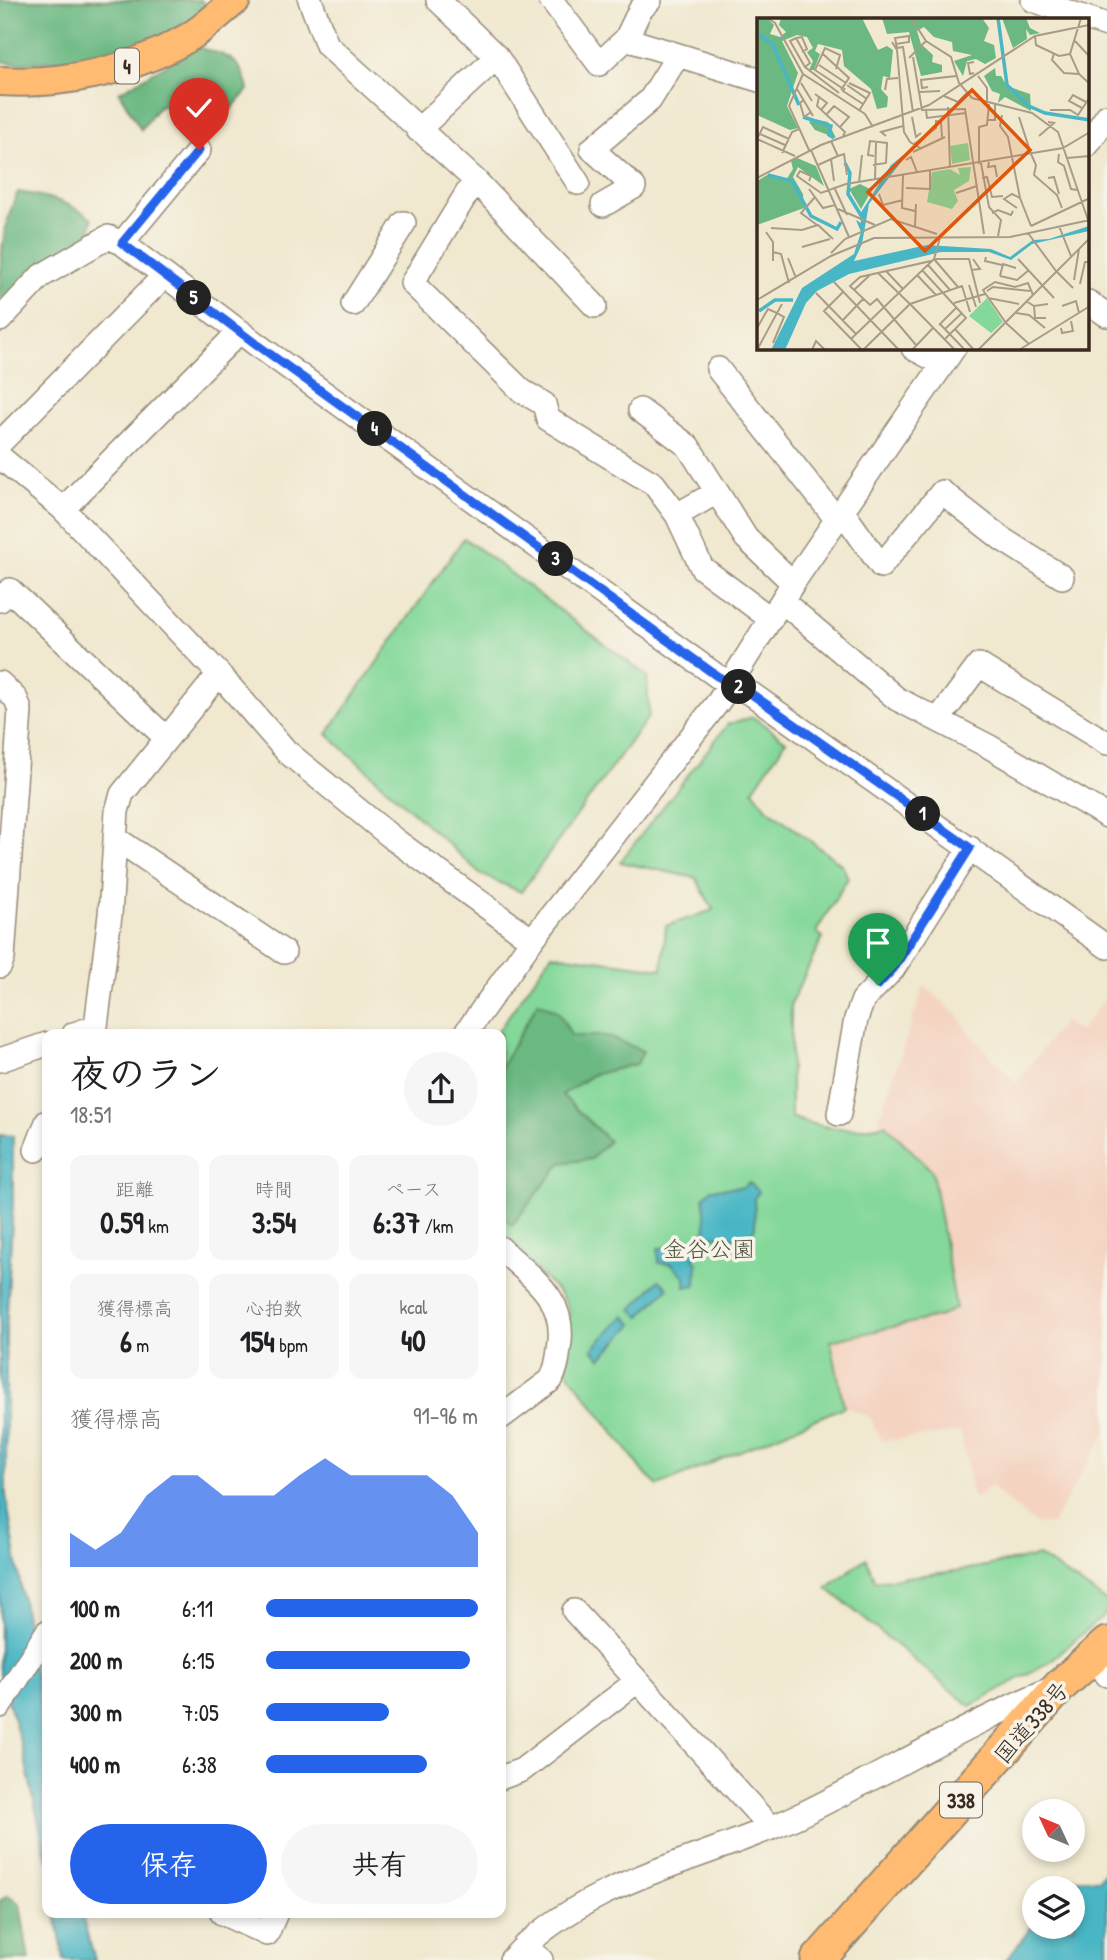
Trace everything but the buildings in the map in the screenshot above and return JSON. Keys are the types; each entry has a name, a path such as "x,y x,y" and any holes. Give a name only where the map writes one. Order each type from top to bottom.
{"highway":[{"name":"国道338号","path":"818,1960 1061,1685 1103,1658"}],"main road":[{"name":"4","path":"0,81 27,83 131,65 186,39 236,0"}],"street":[{"path":"310,0 327,45 475,180 595,306"},
{"path":"438,0 497,57 578,183"},
{"path":"551,0 599,64 626,39 640,10 650,0"},
{"path":"1033,0 1086,18"},
{"path":"1090,19 1107,25"},
{"path":"626,39 757,78"},
{"path":"603,205 634,187 593,149 650,100 678,55"},
{"path":"418,130 497,57"},
{"path":"1090,141 1107,116"},
{"path":"122,243 199,150"},
{"path":"412,283 475,180"},
{"path":"353,304 404,223"},
{"path":"0,320 48,271 108,237 122,243 240,331 732,683 1107,947"},
{"path":"379,263 412,283 522,391 544,404 548,419 654,484 677,516 702,568 782,601 897,699 990,747 1107,816"},
{"path":"0,443 164,276"},
{"path":"1090,303 1107,315"},
{"path":"63,509 240,331"},
{"path":"469,1029 532,940 732,683 782,601 948,356 922,350"},
{"path":"718,369 881,566 942,492 1002,539 1062,577"},
{"path":"640,410 688,446 782,601"},
{"path":"0,457 63,509 219,674 287,752 395,840 532,940"},
{"path":"677,516 716,492"},
{"path":"0,600 10,590 166,738"},
{"path":"938,720 979,665 1107,743"},
{"path":"89,1029 110,915 117,811 122,794 219,674"},
{"path":"0,683 16,699 20,710 4,958 0,966"},
{"path":"115,838 284,952"},
{"path":"839,1114 856,1019 863,1000 893,969 970,848"},
{"path":"0,1060 42,1046"},
{"path":"36,1150 42,1135"},
{"path":"506,1254 553,1299 561,1320 562,1333 551,1380 506,1414"},
{"path":"574,1611 771,1828"},
{"path":"0,1706 42,1640"},
{"path":"506,1776 522,1770 636,1682"},
{"path":"525,1955 564,1915 618,1886 679,1860 771,1828 1000,1710 1061,1685"},
{"path":"233,1918 267,1934 274,1918"}],"shaded area":[{"path":"924,986 961,1018 966,1029 1016,1084 1064,1021 1079,1032 1107,996 1107,1430 1052,1524 1036,1524 990,1486 973,1500 961,1432 881,1441 870,1417 845,1407 833,1342 940,1317 958,1308 933,1170 879,1119"}],"green space":[{"path":"0,0 201,0 209,9 151,42 106,58 16,64 0,61"},
{"path":"197,47 225,56 237,64 248,90 225,116 208,117 187,106 160,105 141,130 119,92"},
{"path":"18,192 56,200 83,212 92,218 90,234 0,306 4,234"},
{"path":"464,538 647,676 649,716 521,892 482,875 327,734"},
{"name":"金谷公園","path":"753,717 786,741 753,790 767,808 842,865 848,878 816,932 823,937 791,1003 791,1117 838,1128 885,1124 932,1171 956,1308 941,1316 831,1341 844,1407 658,1486 647,1476 566,1370 569,1309 559,1293 506,1240 506,1029 500,1029 552,954 662,969 666,926 713,910 696,878 620,862 728,724"},
{"path":"538,1002 558,1011 572,1036 607,1036 643,1051 637,1064 592,1075 562,1095 609,1141 591,1159 561,1163 512,1225 506,1220 506,1058"},
{"path":"1039,1556 1107,1602 1107,1613 1049,1662 970,1706 827,1588 866,1558 875,1581 964,1570"},
{"path":"8,1895 20,1904 29,1960 0,1960 0,1901"}],"water":[{"path":"0,1135 13,1136 13,1203 6,1333 6,1496 42,1717 42,1838 24,1755 0,1673"},
{"path":"749,1182 759,1192 754,1198 755,1228 747,1238 712,1236 693,1258 697,1263 696,1285 685,1287 685,1277 672,1264 659,1263 658,1248 678,1247 685,1251 706,1230 704,1197 712,1189 744,1187"},
{"path":"659,1280 668,1288 640,1317 632,1309"},
{"path":"624,1316 633,1324 601,1358 592,1349"},
{"path":"1107,1870 1107,1960 1006,1960 1022,1939 1085,1939 1085,1878 1099,1879"},
{"path":"57,1918 82,1918 95,1960 64,1960"}],"route":[{"path":"199,150 122,243 256,344 717,676 753,695 970,848 893,969 878,985"}]}
